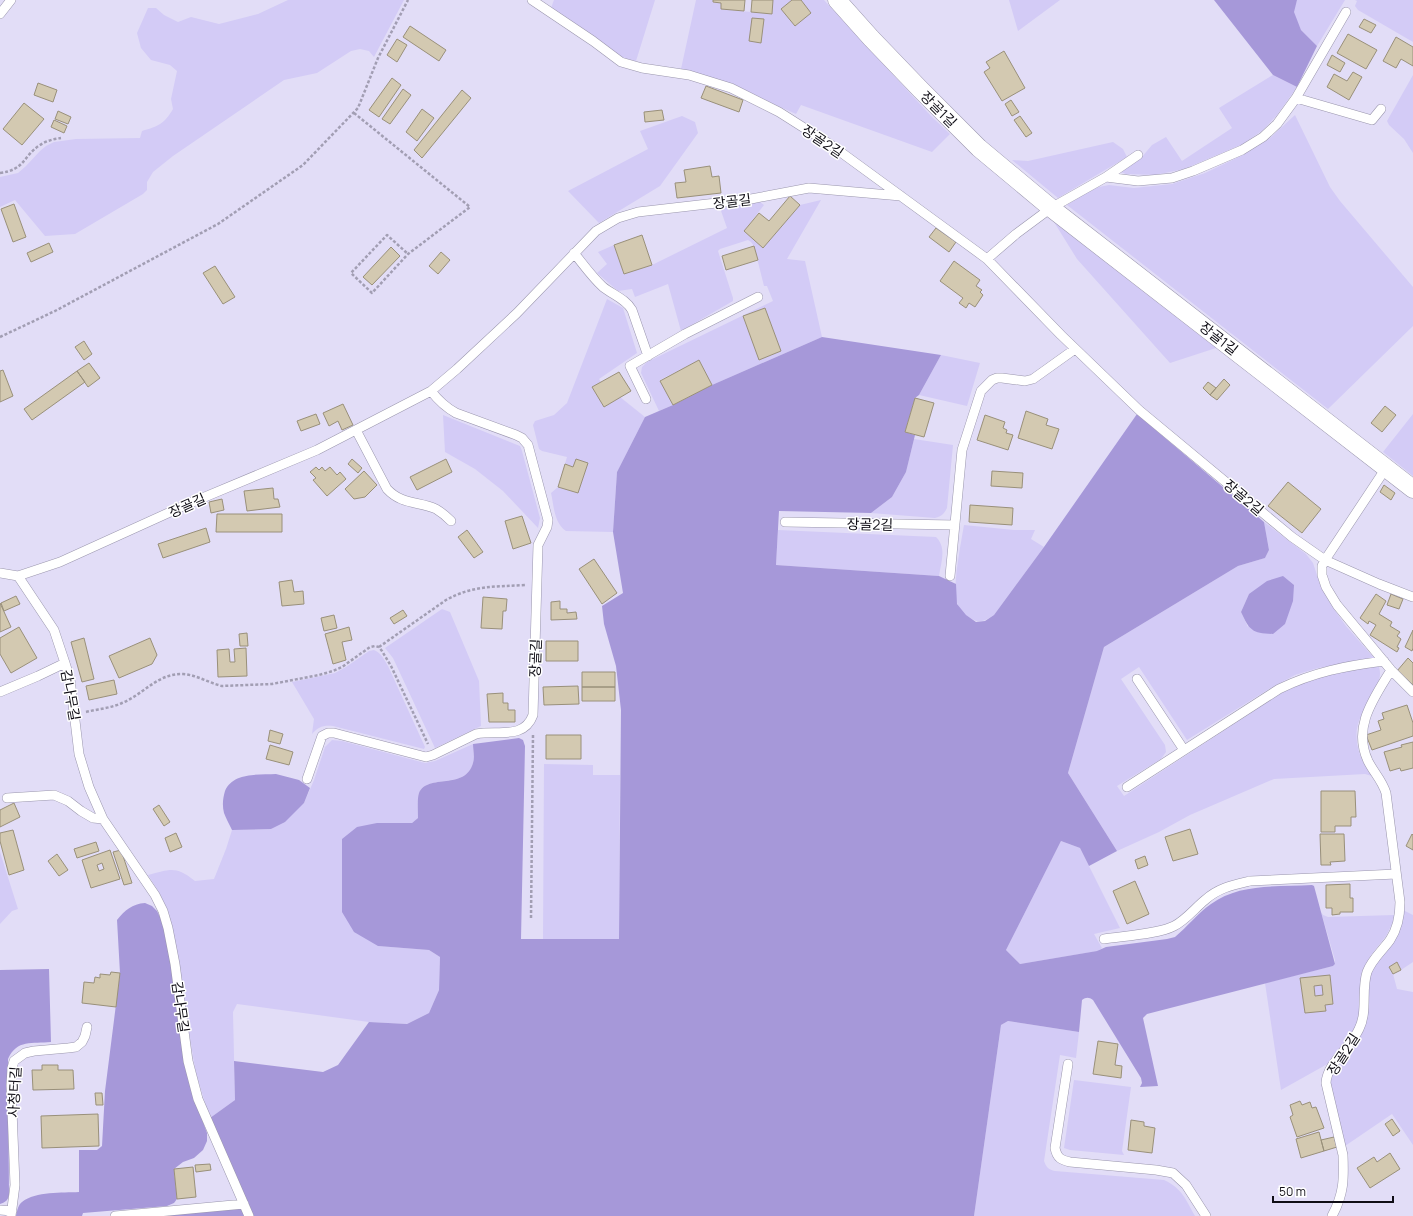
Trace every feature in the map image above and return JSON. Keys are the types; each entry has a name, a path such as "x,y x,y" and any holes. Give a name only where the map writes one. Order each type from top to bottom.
{"street":[{"name":"장골1길","path":"837,0 871,38 979,148 1051,208 1413,489"}],"lane":[{"path":"0,14 11,0"},
{"name":"장골2길","path":"532,0 592,40 621,62 642,68 689,75 731,88 779,112 831,145 987,259 1075,349 1139,410 1292,536 1325,560"},
{"path":"1106,177 1138,181 1172,178 1193,171 1242,150 1263,137 1277,124 1296,98 1346,12"},
{"path":"1296,98 1372,120 1381,109"},
{"path":"987,259 1016,234 1051,208 1106,177 1138,155"},
{"name":"장골길","path":"18,576 60,562 181,507 317,450 431,391 517,313 596,231 618,218 638,212 751,199 809,188 902,196"},
{"path":"574,253 603,287 628,304 632,310 648,356"},
{"path":"646,399 630,366 685,334 758,297"},
{"path":"950,576 962,450 981,391 992,380 997,378 1025,381 1033,379 1075,349"},
{"name":"장골길","path":"431,391 447,408 456,413 516,435 522,438 528,445 548,520 547,527 538,545 533,715"},
{"path":"356,430 387,489 393,495 402,500 436,510 451,521"},
{"path":"1386,468 1325,560 1322,566 1322,575 1326,587 1337,605 1391,670 1413,692"},
{"name":"장골2길","path":"785,522 955,525"},
{"path":"1325,560 1413,597"},
{"path":"0,573 18,576"},
{"name":"감나무길","path":"18,576 54,630 70,679 79,754 89,787 103,819 156,895 163,911 175,964 188,1061 198,1099 249,1216"},
{"path":"1127,787 1279,689 1296,681 1332,669 1384,661"},
{"name":"감나무길","path":"0,692 65,663"},
{"name":"장골2길","path":"1332,1216 1343,1191 1344,1173 1342,1155 1326,1083 1326,1075 1355,1037 1360,1028 1364,1004 1365,978 1372,962 1390,940 1398,924 1400,915 1400,902 1386,793 1381,780 1367,760 1361,740 1365,718 1370,706 1391,670"},
{"path":"1137,679 1184,750"},
{"path":"306,779 322,736 328,733 334,733 426,757 476,734 515,732 523,729 530,723 533,715"},
{"path":"7,798 54,796 68,801 80,811 93,818 103,819"},
{"path":"1104,939 1164,930 1182,921 1205,899 1216,891 1250,881 1396,874"},
{"name":"사청터길","path":"0,1210 12,1213 15,1186 11,1085 14,1061 25,1053 76,1047 82,1042 87,1027"},
{"path":"1068,1064 1055,1148 1056,1155 1061,1160 1070,1162 1173,1173 1186,1185 1206,1216"},
{"path":"114,1216 244,1204"}],"path":[{"path":"0,337 55,310 218,224 303,165 358,108 378,58 408,0"},
{"path":"354,113 470,207 408,254 372,293 351,273 387,235 408,254"},
{"path":"0,173 8,172 17,168 45,142 61,138"},
{"path":"75,714 107,708 122,703 160,679 181,674 190,675 222,686 272,684 333,672 353,660 370,647 379,647 446,600 457,594 477,588 537,585"},
{"path":"379,647 391,666 433,755"},
{"path":"531,918 533,715"}],"shaded area":[{"path":"288,0 404,0 374,57 369,51 360,49 351,51 317,73 284,80 173,156 153,172 147,182 147,190 143,194 75,234 45,236 15,200 0,207 0,177 18,173 46,146 54,142 76,139 140,138 142,131 160,124 170,114 173,109 171,99 177,71 170,65 151,60 141,48 137,33 148,8 156,8 164,15 178,22 191,17 219,24 258,14"},
{"path":"554,0 655,0 636,61 624,58 614,52 589,33 551,8"},
{"path":"696,0 713,0 721,3 721,9 772,14 773,0 824,0 931,116 950,134 932,152 801,105 796,114 728,84 681,69"},
{"path":"1009,0 1060,0 1018,31"},
{"path":"1214,0 1297,0 1294,12 1301,30 1317,46 1297,87 1273,75"},
{"path":"1297,0 1345,0 1317,46 1301,30 1293,12"},
{"path":"1355,0 1413,0 1413,42 1358,10 1355,6 1357,1"},
{"path":"1273,75 1297,87 1277,115 1263,130 1243,144 1184,169 1155,175 1126,174 1121,172 1123,169 1141,158 1152,145 1166,137 1182,161 1232,128 1219,108"},
{"path":"1413,75 1413,153 1404,139 1389,125 1387,121"},
{"path":"1295,115 1330,187 1340,201 1413,287 1413,326 1328,409 1067,205 1087,192 1099,187 1109,185 1134,188 1172,184 1205,173 1243,155 1269,139"},
{"path":"682,116 695,122 698,133 660,186 599,223 568,191 648,149 640,131"},
{"path":"1113,142 1123,149 1127,157 1058,198 1012,160 1028,161"},
{"path":"821,200 787,259 805,261 822,337 712,385 699,360 660,380 673,405 659,411 641,373 642,367 647,362 773,301 767,286 764,286 754,246 748,240 718,251 733,301 681,331 668,284 635,297 632,289 618,291 597,273 607,264 598,252 614,245 624,274 652,265 727,228 720,208 760,202 764,205 744,231 763,248 800,205"},
{"path":"1054,222 1216,348 1170,363 1077,259"},
{"path":"607,299 623,308 637,353 599,379 601,382 592,387 604,407 620,397 645,417 617,472 613,532 566,531 559,524 557,519 551,493 558,487 567,457 539,449 533,425 535,421 554,415 567,403"},
{"path":"822,337 941,355 919,395 915,398 905,432 915,435 906,472 892,497 871,513 779,511 776,565 939,576 956,584 957,604 966,615 976,622 985,621 994,615 1044,547 1137,414 1264,522 1269,550 1265,558 1238,566 1104,647 1068,773 1117,851 1089,866 1080,848 1061,841 1006,950 1020,964 1097,951 1106,947 1167,939 1175,937 1211,904 1234,892 1259,887 1312,885 1314,886 1335,964 1333,966 1147,1014 1143,1018 1158,1086 1140,1087 1142,1083 1141,1078 1093,1000 1090,998 1082,1000 1079,1032 1008,1021 1001,1025 974,1216 253,1216 210,1118 235,1100 234,1061 323,1072 338,1065 369,1022 407,1024 429,1013 439,990 440,957 429,950 378,946 354,932 342,912 342,839 357,827 377,823 412,823 418,818 418,795 424,787 438,782 455,780 469,772 474,761 473,744 519,738 523,740 525,746 521,939 619,939 621,710 616,666 604,624 602,606 623,593 613,532 617,472 645,417 673,405 712,385"},
{"path":"941,355 980,363 967,406 919,395"},
{"path":"1413,414 1413,476 1383,452"},
{"path":"443,415 520,446 540,518 538,528 503,491 475,469 445,452"},
{"path":"914,439 953,445 946,510 941,516 935,518 871,513 892,497 906,472"},
{"path":"1264,522 1306,554 1313,563 1320,584 1331,605 1346,626 1374,658 1318,668 1295,675 1269,689 1187,740 1139,667 1121,679 1165,745 1166,752 1161,759 1117,786 1124,796 1283,692 1329,674 1378,665 1380,672 1377,687 1361,717 1357,731 1357,745 1361,758 1372,776 1365,774 1274,779 1190,815 1159,832 1117,851 1068,773 1104,647 1238,566 1265,558 1269,550","holes":["1249,594 1248,627 1241,612"]},
{"path":"964,525 1014,530 1035,530 1031,539 1044,547 994,615 986,620 978,621 967,616 959,608 957,603 956,587"},
{"path":"778,530 936,537 942,550 939,576 776,565"},
{"path":"1283,576 1294,585 1293,601 1285,624 1273,634 1260,633 1252,630 1241,612 1249,594 1267,581"},
{"path":"442,609 450,612 479,681 481,726 435,748 393,658 385,648"},
{"path":"374,650 384,659 388,666 425,747 424,749 333,726 321,727 312,734 314,719 292,682 335,673 369,651"},
{"path":"332,740 342,741 425,763 435,761 473,744 474,761 469,772 455,780 438,782 424,787 418,795 418,818 412,823 377,823 378,946 429,950 440,957 439,990 429,1013 407,1024 369,1022 237,1004 233,1012 235,1100 210,1118 196,1074 169,913 148,875 173,870 183,873 195,881 214,879 232,830 271,829 304,803 314,780 325,747"},
{"path":"544,764 593,765 593,775 620,775 619,939 543,939"},
{"path":"276,774 299,780 310,788 304,803 285,822 271,829 232,830 224,813 223,807 224,794 229,785 234,780 247,776"},
{"path":"1061,841 1080,848 1120,928 1094,934 1102,948 1098,951 1020,964 1006,950"},
{"path":"0,852 18,909 12,911 0,924"},
{"path":"145,903 152,906 157,911 169,943 183,1056 195,1100 207,1133 207,1141 203,1150 194,1158 183,1162 174,1169 177,1199 174,1203 167,1206 83,1213 82,1216 16,1216 18,1208 22,1202 28,1198 49,1193 79,1192 79,1150 97,1150 102,1146 105,1091 120,973 117,920 129,908"},
{"path":"1403,910 1413,915 1413,962 1401,970 1397,962 1389,967 1393,974 1397,989 1413,992 1413,1145 1392,1114 1345,1146 1330,1077 1356,1044 1365,1027 1369,975"},
{"path":"1321,912 1323,915 1328,917 1394,915 1393,922 1386,936 1371,955 1361,974 1361,1012 1355,1028 1331,1062 1281,1090 1265,983 1333,966 1335,964"},
{"path":"49,969 51,1042 21,1045 16,1048 8,1059 9,1195 6,1201 0,1204 0,970"},
{"path":"1008,1021 1079,1032 1076,1058 1060,1055 1044,1161 1048,1168 1055,1171 1164,1180 1179,1191 1195,1216 974,1216 1001,1025"},
{"path":"1074,1080 1131,1087 1122,1151 1124,1155 1070,1150 1064,1148"},
{"path":"238,1207 242,1210 244,1216 152,1216"}],"building":[{"path":"713,0 745,0 744,11 721,9 721,3 713,2"},
{"path":"752,0 773,0 772,14 751,12"},
{"path":"792,0 801,0 811,13 795,26 781,9"},
{"path":"752,18 764,19 761,43 749,41"},
{"path":"1364,19 1376,25 1371,33 1359,27"},
{"path":"410,26 446,50 439,61 403,37"},
{"path":"1348,34 1377,50 1366,69 1337,53"},
{"path":"1396,37 1413,47 1413,66 1401,59 1396,68 1383,61"},
{"path":"397,39 407,45 397,62 387,55"},
{"path":"1004,51 1025,88 1002,101 984,72 990,68 986,62"},
{"path":"1332,55 1345,63 1340,72 1327,65"},
{"path":"1353,72 1362,77 1349,100 1327,87 1334,74 1347,81"},
{"path":"392,78 401,85 379,117 369,110"},
{"path":"38,83 57,90 53,102 34,95"},
{"path":"706,86 743,100 739,112 701,98"},
{"path":"403,89 411,95 390,124 382,119"},
{"path":"462,90 471,98 422,158 414,150"},
{"path":"1011,100 1019,112 1012,116 1005,104"},
{"path":"24,103 44,119 22,145 3,129"},
{"path":"422,109 434,118 417,141 406,132"},
{"path":"662,110 664,120 645,122 644,112"},
{"path":"58,111 71,117 68,124 55,119"},
{"path":"1020,116 1032,133 1026,137 1014,120"},
{"path":"54,120 67,126 64,133 51,127"},
{"path":"710,166 712,177 719,176 721,193 677,198 675,183 686,182 684,170"},
{"path":"790,196 800,205 763,248 744,231 759,213 769,221"},
{"path":"14,204 26,237 13,242 1,209"},
{"path":"936,228 956,242 949,252 929,237"},
{"path":"642,235 652,265 624,274 614,245"},
{"path":"49,243 53,252 31,262 27,253"},
{"path":"754,246 758,260 726,270 722,256"},
{"path":"391,247 400,256 372,285 363,277"},
{"path":"441,252 450,260 438,274 429,266"},
{"path":"954,261 980,280 976,286 982,290 980,292 983,295 975,307 969,303 966,308 959,303 963,298 940,281"},
{"path":"215,266 235,297 223,304 203,273"},
{"path":"765,308 781,351 759,360 743,316"},
{"path":"84,341 92,354 84,360 75,347"},
{"path":"699,360 712,385 673,405 660,381"},
{"path":"89,363 100,378 88,387 77,371"},
{"path":"3,370 13,396 0,402 0,371"},
{"path":"77,371 85,382 32,420 24,409"},
{"path":"619,372 631,391 604,407 592,387"},
{"path":"1224,379 1230,385 1217,400 1210,395"},
{"path":"1208,382 1216,388 1210,395 1203,388"},
{"path":"915,398 934,403 924,437 905,432"},
{"path":"343,404 353,425 342,430 338,421 329,426 323,413"},
{"path":"1385,406 1396,415 1382,432 1371,423"},
{"path":"1026,411 1048,419 1046,425 1059,429 1052,449 1018,438"},
{"path":"316,414 320,424 301,431 297,421"},
{"path":"985,415 1005,422 1003,428 1007,430 1006,433 1013,435 1008,450 977,440"},
{"path":"352,459 362,468 358,473 348,464"},
{"path":"446,459 452,472 417,490 410,477"},
{"path":"576,459 588,463 578,493 558,487 565,464 573,467"},
{"path":"316,467 319,470 322,467 325,471 330,467 337,475 340,472 346,479 327,496 313,480 316,478 310,472"},
{"path":"364,471 377,485 365,497 354,499 345,489"},
{"path":"992,471 1023,473 1022,488 991,486"},
{"path":"1288,482 1321,509 1302,533 1268,506"},
{"path":"1384,485 1395,493 1391,500 1380,492"},
{"path":"273,488 274,499 278,499 280,507 247,511 244,491"},
{"path":"222,499 224,510 211,513 209,502"},
{"path":"970,505 1013,508 1012,525 969,522"},
{"path":"217,514 282,514 282,532 216,532"},
{"path":"522,516 531,543 513,549 505,521"},
{"path":"206,528 210,542 163,558 158,544"},
{"path":"467,530 483,552 474,558 458,537"},
{"path":"594,559 617,593 602,604 579,569"},
{"path":"292,580 294,592 303,591 304,604 282,606 279,582"},
{"path":"1376,594 1386,601 1379,614 1392,622 1390,626 1400,632 1397,636 1401,639 1397,647 1399,648 1397,652 1370,635 1376,625 1369,621 1368,624 1360,618"},
{"path":"1391,594 1403,599 1399,609 1387,605"},
{"path":"16,596 20,604 4,611 1,603"},
{"path":"483,597 507,599 506,611 503,611 502,629 481,628"},
{"path":"560,601 560,609 567,609 567,613 576,612 577,619 551,620 551,602"},
{"path":"0,603 11,627 0,632"},
{"path":"403,610 407,616 394,624 390,618"},
{"path":"334,615 337,628 324,631 321,618"},
{"path":"19,627 37,658 11,673 0,654 0,638"},
{"path":"349,627 352,640 342,642 346,660 333,664 325,634"},
{"path":"1413,630 1413,648 1412,651 1405,647"},
{"path":"247,633 248,646 240,646 239,634"},
{"path":"84,638 94,679 82,682 71,642"},
{"path":"150,638 157,655 152,664 119,678 109,656"},
{"path":"546,641 578,641 578,661 546,661"},
{"path":"246,648 247,676 218,677 217,650 229,649 230,662 235,662 234,649"},
{"path":"1408,658 1413,663 1413,685 1397,671"},
{"path":"582,672 615,672 615,687 582,687"},
{"path":"114,680 117,694 89,700 86,686"},
{"path":"578,686 579,704 544,705 543,687"},
{"path":"582,687 615,687 615,701 582,701"},
{"path":"503,693 503,703 508,703 508,710 515,710 515,722 489,722 487,694"},
{"path":"1407,705 1413,723 1413,736 1372,750 1366,735 1381,730 1378,721 1384,719 1382,713"},
{"path":"270,730 283,734 280,744 268,741"},
{"path":"546,735 581,735 581,759 546,759"},
{"path":"1413,742 1413,768 1401,771 1400,768 1390,771 1384,752"},
{"path":"270,745 293,752 289,765 266,759"},
{"path":"1321,791 1355,791 1356,817 1351,817 1351,826 1335,826 1335,832 1321,832"},
{"path":"14,803 20,817 0,827 0,810"},
{"path":"159,805 170,822 164,826 153,809"},
{"path":"1190,829 1198,854 1173,861 1165,837"},
{"path":"13,830 24,870 9,875 0,841 0,833"},
{"path":"176,833 182,847 170,852 165,838"},
{"path":"1320,834 1344,834 1345,861 1330,862 1331,865 1321,865"},
{"path":"1412,834 1413,835 1413,850 1406,846"},
{"path":"96,842 99,851 77,858 74,849"},
{"path":"110,850 120,879 91,888 82,860","holes":["102,863 104,869 99,871 97,865"]},
{"path":"121,850 132,883 124,885 113,852"},
{"path":"57,854 68,870 59,876 48,861"},
{"path":"1145,856 1148,865 1138,869 1135,860"},
{"path":"1135,881 1149,914 1127,924 1113,891"},
{"path":"1350,884 1350,898 1353,898 1353,912 1340,912 1340,914 1332,915 1332,908 1326,908 1326,885"},
{"path":"1397,962 1401,970 1393,974 1389,967"},
{"path":"111,972 120,973 116,1007 82,1003 84,982 94,983 95,977 100,978 100,974 110,975"},
{"path":"1330,975 1333,1004 1325,1005 1326,1011 1305,1013 1300,978","holes":["1322,985 1323,995 1315,996 1314,986"]},
{"path":"1098,1041 1118,1044 1115,1065 1122,1066 1121,1078 1093,1074"},
{"path":"42,1065 58,1065 58,1070 73,1070 74,1089 33,1090 32,1070 42,1070"},
{"path":"95,1093 102,1093 103,1105 96,1105"},
{"path":"1300,1101 1302,1105 1310,1102 1312,1108 1316,1107 1324,1128 1297,1137 1290,1117 1293,1115 1290,1105"},
{"path":"98,1114 99,1146 42,1148 41,1116"},
{"path":"1392,1119 1400,1131 1393,1136 1385,1124"},
{"path":"1131,1120 1144,1122 1144,1126 1155,1128 1152,1153 1128,1150"},
{"path":"1319,1132 1324,1151 1301,1158 1296,1139"},
{"path":"1334,1137 1337,1147 1324,1151 1321,1140"},
{"path":"1390,1153 1400,1169 1370,1188 1357,1168 1374,1157 1377,1162"},
{"path":"210,1164 211,1170 196,1172 195,1165"},
{"path":"193,1167 196,1197 177,1199 174,1169"}]}
